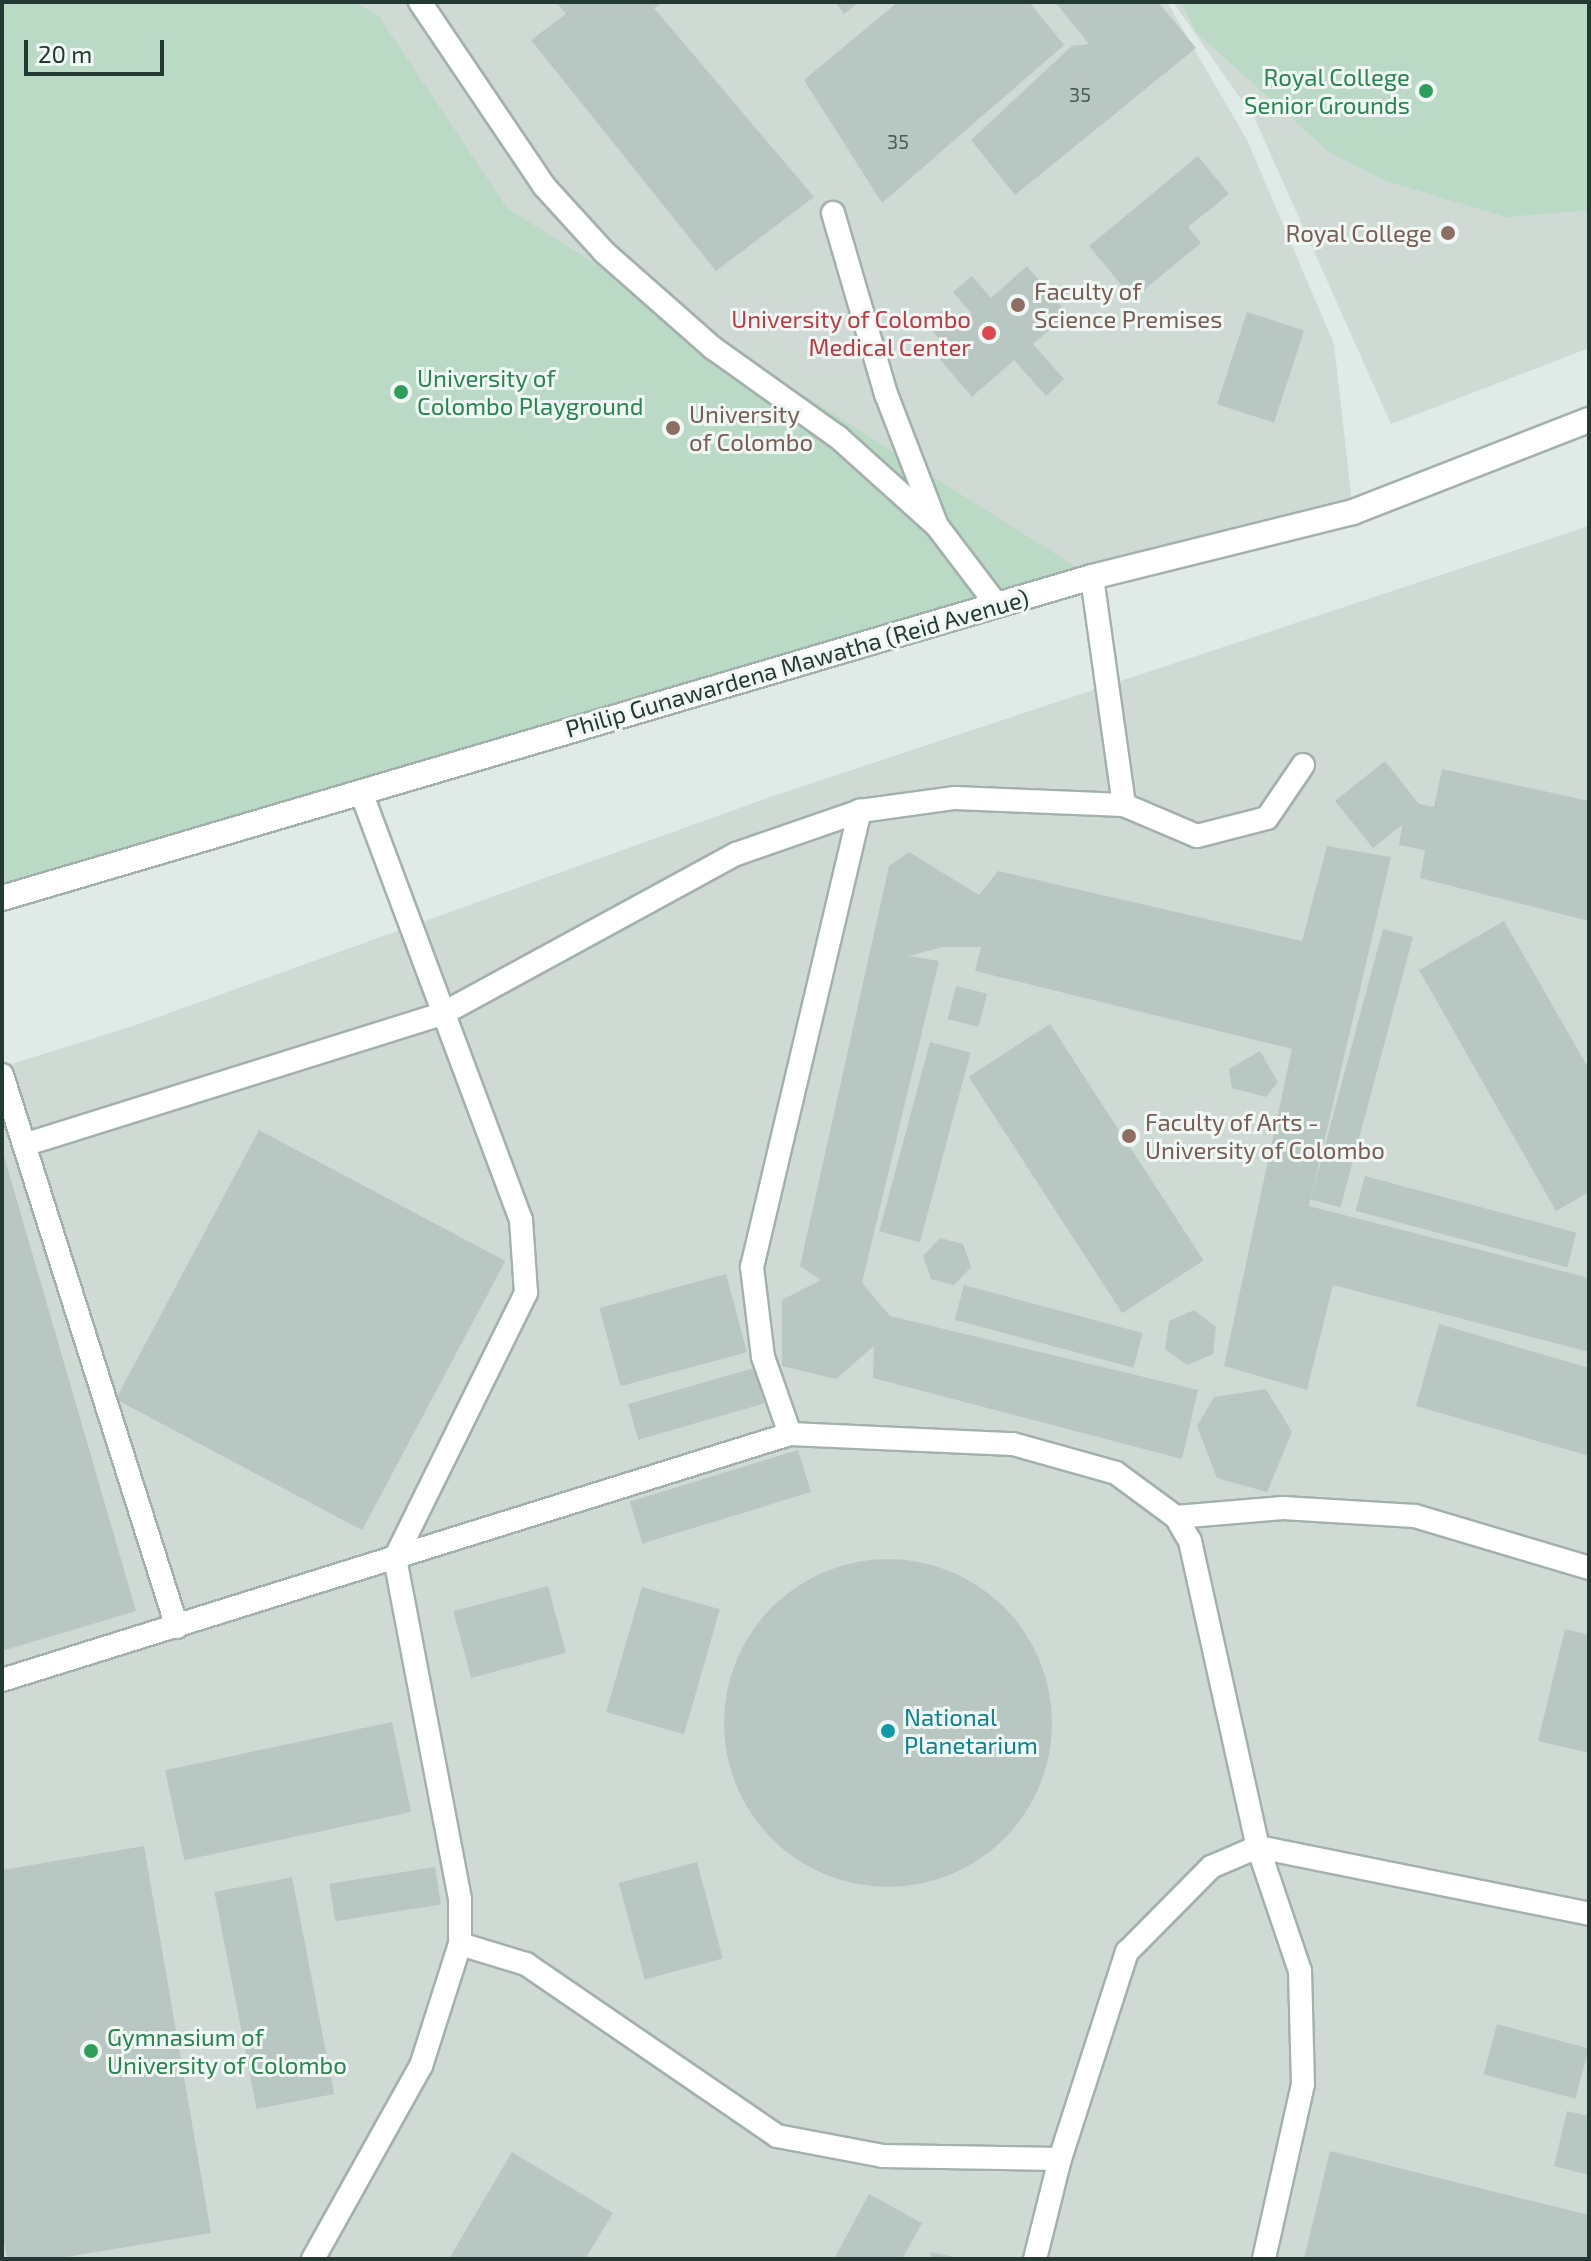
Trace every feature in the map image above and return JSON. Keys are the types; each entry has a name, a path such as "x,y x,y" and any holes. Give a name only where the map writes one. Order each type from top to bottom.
{"main road":[{"name":"Philip Gunawardena Mawatha (Reid Avenue)","path":"2,898 1092,577 1353,512 1589,420"}],"lane":[{"path":"420,2 544,186 604,252 713,348 838,437 937,526 997,605"},
{"path":"833,213 886,394 937,526"},
{"path":"1092,577 1124,805"},
{"path":"27,1144 444,1013 736,854 860,811 955,798 1124,805 1197,836 1267,818 1303,765"},
{"path":"313,2259 421,2066 460,1944 460,1899 395,1558 526,1293 521,1220 361,792"},
{"path":"790,1434 763,1357 752,1267 860,811"},
{"path":"2,1075 27,1144 177,1627"},
{"path":"2,1680 790,1434 1013,1444 1116,1473 1176,1517 1190,1541 1258,1847 1300,1971 1303,2084 1264,2259"},
{"path":"1176,1517 1283,1508 1415,1516 1589,1568"},
{"path":"1035,2259 1060,2159 1127,1952 1211,1867 1258,1847 1589,1914"},
{"path":"460,1944 526,1964 777,2136 883,2156 1060,2159"}],"shaded area":[{"name":"Faculty of Science Premises","path":"2,2 1167,2 1247,140 1334,344 1353,512 1092,577"},
{"name":"Royal College","path":"1173,2 1589,2 1589,348 1391,424 1255,119"},
{"path":"1589,526 1589,2259 2,2259 2,1067 133,1026 770,797"}],"green space":[{"name":"University of Colombo Playground","path":"2,2 353,2 378,15 507,208 1092,577 2,898"},
{"name":"Royal College Senior Grounds","path":"1181,2 1589,2 1589,210 1506,217 1386,181 1328,151 1196,32"}],"building":[{"path":"556,2 664,2 654,8 814,197 716,271 531,40 566,14"},
{"path":"835,2 859,2 844,14"},
{"path":"898,2 1029,2 1064,45 882,203 804,80"},
{"path":"1055,2 1158,2 1196,48 1015,195 971,140 1072,46 1089,44"},
{"path":"1198,156 1229,194 1188,227 1201,243 1133,299 1089,246"},
{"name":"University of Colombo Medical Center","path":"1027,266 1068,314 1033,344 1064,379 1046,396 1014,360 972,397 931,349 941,341 926,324 946,307 960,324 972,314 953,292 972,276 991,298"},
{"path":"1247,312 1304,331 1274,423 1217,404"},
{"path":"1385,761 1419,804 1434,807 1442,769 1589,801 1589,921 1420,878 1425,850 1399,845 1402,825 1373,848 1335,801"},
{"path":"1327,846 1391,857 1309,1206 1589,1278 1589,1352 1333,1285 1307,1390 1224,1366 1292,1049 975,971 981,947 942,947 909,956 939,961 862,1283 890,1316 1198,1390 1182,1459 873,1378 874,1346 836,1379 782,1366 782,1300 821,1280 800,1266 889,866 909,852 979,895 998,871 1302,941"},
{"path":"1504,921 1589,1069 1589,1192 1556,1211 1419,970"},
{"path":"1383,929 1413,937 1340,1207 1311,1199"},
{"path":"956,986 987,994 979,1027 948,1019"},
{"path":"1050,1024 1204,1261 1122,1313 969,1077"},
{"path":"930,1042 971,1053 920,1242 879,1231"},
{"path":"1260,1051 1278,1082 1266,1097 1232,1088 1229,1069"},
{"path":"259,1130 505,1261 362,1530 116,1399"},
{"path":"2,1149 136,1611 2,1651"},
{"path":"1365,1176 1577,1233 1567,1267 1356,1211"},
{"path":"940,1238 963,1244 971,1267 954,1285 931,1279 923,1256"},
{"path":"726,1274 747,1352 620,1386 599,1308"},
{"path":"964,1285 1143,1333 1133,1368 955,1320"},
{"path":"1194,1310 1216,1327 1213,1354 1187,1365 1165,1349 1169,1321"},
{"path":"1439,1324 1589,1368 1589,1456 1416,1406"},
{"path":"754,1368 764,1404 638,1440 628,1404"},
{"path":"1266,1389 1292,1432 1267,1492 1217,1478 1197,1426 1214,1397"},
{"path":"798,1450 811,1492 643,1544 630,1501"},
{"name":"National Planetarium","path":"888,1559 920,1562 951,1571 979,1587 1004,1607 1024,1632 1040,1660 1049,1691 1052,1723 1049,1755 1040,1786 1024,1814 1004,1839 979,1859 951,1875 920,1884 888,1887 856,1884 825,1875 797,1859 772,1839 752,1814 736,1786 727,1755 724,1723 727,1691 736,1660 752,1632 772,1607 797,1587 825,1571 856,1562"},
{"path":"548,1586 566,1653 471,1678 453,1611"},
{"path":"642,1587 720,1609 684,1734 606,1712"},
{"path":"1565,1629 1589,1635 1589,1753 1538,1741"},
{"path":"392,1722 411,1812 184,1860 165,1770"},
{"name":"Gymnasium of University of Colombo","path":"144,1846 211,2233 54,2259 7,2259 2,2231 2,1870"},
{"path":"697,1862 723,1959 645,1980 619,1883"},
{"path":"435,1867 441,1905 335,1921 329,1884"},
{"path":"292,1877 334,2094 257,2109 214,1892"},
{"path":"1497,2024 1589,2049 1575,2099 1484,2074"},
{"path":"1567,2111 1589,2116 1589,2175 1554,2166"},
{"path":"1330,2151 1589,2215 1589,2259 1304,2259"},
{"path":"512,2152 613,2213 585,2259 450,2257"},
{"path":"869,2194 922,2223 902,2259 834,2259"},
{"path":"931,2252 958,2258 958,2259 930,2259"}],"place":[{"name":"Royal College Senior Grounds","path":"1426,91"},
{"name":"Royal College","path":"1448,233"},
{"name":"Faculty of Science Premises","path":"1018,305"},
{"name":"University of Colombo Medical Center","path":"989,333"},
{"name":"University of Colombo Playground","path":"401,392"},
{"name":"University of Colombo","path":"673,428"},
{"name":"Faculty of Arts - University of Colombo","path":"1129,1136"},
{"name":"National Planetarium","path":"888,1731"},
{"name":"Gymnasium of University of Colombo","path":"91,2051"}]}
